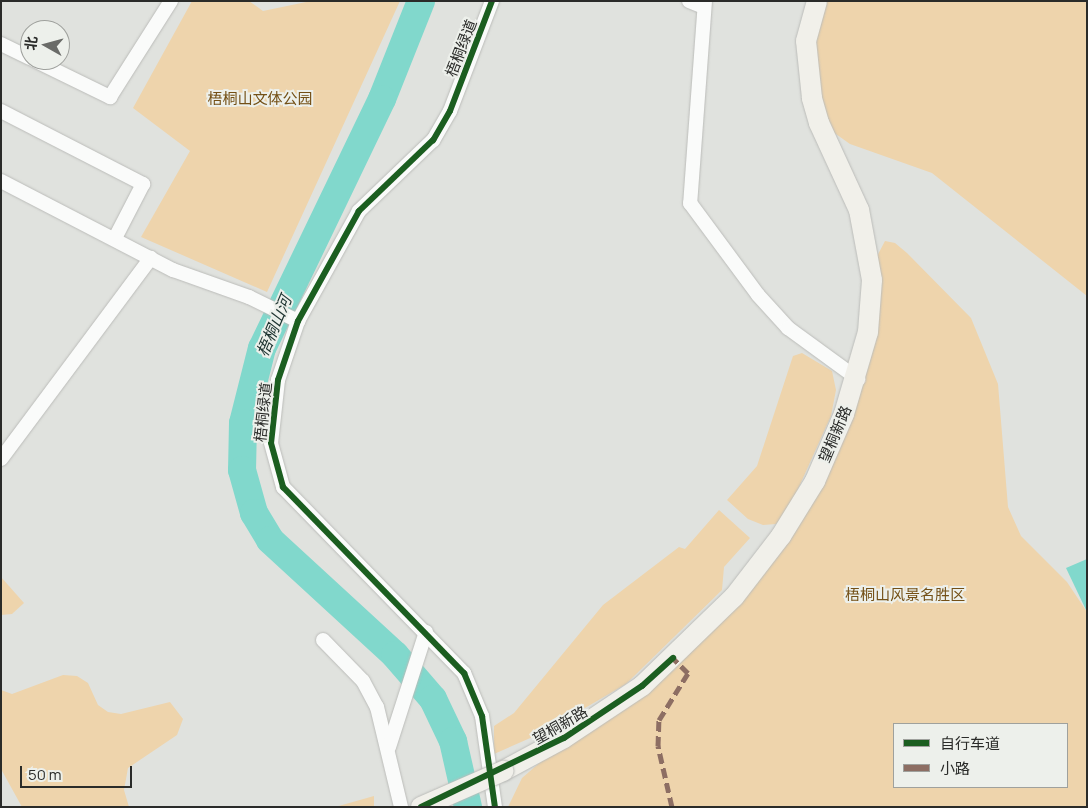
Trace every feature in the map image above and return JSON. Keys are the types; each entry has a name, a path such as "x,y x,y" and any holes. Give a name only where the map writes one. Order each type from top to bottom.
{"street":[{"path":"55,70 110,97 171,1"},
{"name":"梧桐绿道","path":"492,1 450,111 433,140 359,211 294,319 278,380 270,443 276,475 464,673 475,692 495,807"},
{"path":"689,1 704,4 690,203 758,296 788,328 858,379"},
{"name":"望桐新路","path":"421,807 503,771 564,738 642,686 734,597 782,536 815,481 858,379 868,332 870,247 859,210 819,123 812,98 806,40 817,1"},
{"path":"1,44 20,53"},
{"path":"1,111 144,184 116,238"},
{"path":"1,180 116,238 173,270 249,297 294,319"},
{"path":"1,459 151,258"},
{"path":"389,747 426,632"},
{"path":"323,640 363,681 377,707 389,747 402,807"}],"green space":[{"name":"梧桐山文体公园","path":"192,1 249,1 263,11 311,1 400,1 267,292 141,237 190,151 133,108"},
{"path":"820,1 1087,1 1087,296 932,173 850,144 826,127 808,53"},
{"name":"梧桐山风景名胜区","path":"885,241 895,243 907,253 971,318 998,384 1008,507 1021,536 1067,582 1087,612 1087,807 508,807 522,778 551,753 674,670 806,512 866,371 875,260"},
{"path":"802,353 832,371 836,390 831,416 789,509 776,524 763,525 748,519 727,500 757,466 793,356"},
{"path":"719,510 750,538 724,567 722,590 626,684 544,732 494,754 494,726 514,713 603,605 679,547 685,549"},
{"path":"1,577 24,603 12,614 1,615"},
{"path":"63,675 77,676 88,683 98,705 108,712 121,714 170,702 183,719 177,735 128,768 124,790 129,807 22,807 1,769 1,690 12,694"},
{"path":"374,796 374,807 335,807"}],"water":[{"path":"1087,559 1087,612 1066,568"}],"waterway":[{"name":"梧桐山河","path":"421,1 382,99 262,348 243,423 242,470 254,513 270,540 395,655 433,699 453,741 468,807"}],"marked path":[{"path":"672,807 658,746 659,720 688,673 673,658"}],"cycle path":[{"path":"492,1 450,111 433,140 359,211 298,321 278,380 271,443 283,487 464,673 482,716 495,807"},
{"path":"421,807 564,738 642,686 673,658"}]}
